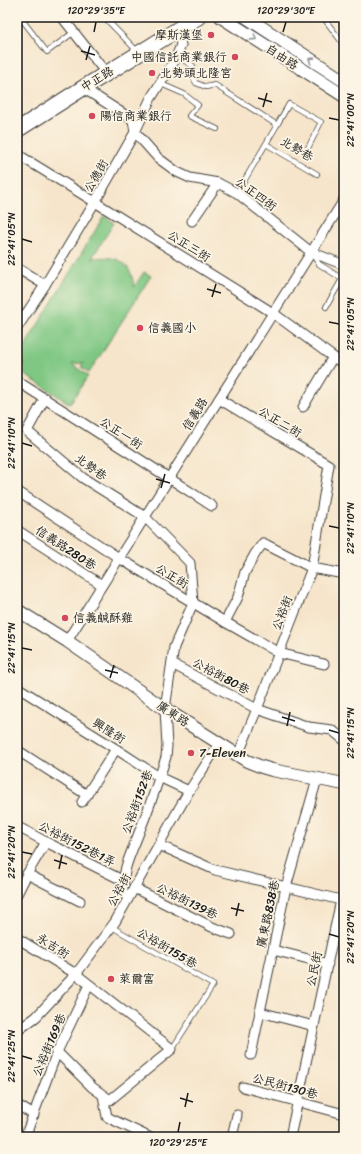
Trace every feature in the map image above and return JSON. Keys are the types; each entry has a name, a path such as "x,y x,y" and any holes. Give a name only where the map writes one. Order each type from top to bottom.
{"main road":[{"name":"中正路","path":"17,130 106,73 198,17"}],"street":[{"path":"62,17 106,73"},
{"name":"自由路","path":"221,17 344,96"},
{"name":"自由路","path":"246,17 344,81"},
{"name":"公德街","path":"17,328 21,314 45,284 95,202 135,132 151,98 177,56 181,45 178,30"},
{"name":"公正四街","path":"83,88 133,120 135,132 158,158 177,172 190,178 218,183 237,193 311,252 344,266"},
{"name":"公正三街","path":"17,154 273,313 344,364"},
{"path":"192,221 218,183"},
{"name":"信義路","path":"67,642 344,200"},
{"path":"17,268 45,284"},
{"path":"303,407 333,357"},
{"name":"公正一街","path":"17,381 212,506"},
{"name":"北勢巷","path":"45,398 27,431 82,478 145,517 190,563 193,603"},
{"name":"公正二街","path":"219,398 329,465"},
{"name":"公裕街","path":"238,755 312,568 329,465"},
{"name":"公正街","path":"17,491 119,558 279,653 324,664"},
{"name":"信義路280巷","path":"17,530 102,585"},
{"path":"225,622 238,597 245,572 263,543 312,568 344,574"},
{"name":"公裕街152巷","path":"122,880 129,856 140,832 166,757 167,746 165,709 174,647 193,603"},
{"name":"廣東路","path":"17,610 67,642 165,709 238,755 262,767 344,784"},
{"name":"公裕街80巷","path":"172,664 257,709 310,727 332,730 344,740"},
{"name":"興隆街","path":"17,687 159,777 190,791"},
{"name":"公裕街","path":"17,1031 36,1017 76,974 112,927 190,791 219,744"},
{"path":"17,750 85,799 116,749"},
{"name":"廣東路838巷","path":"251,1055 286,887 317,779"},
{"name":"公裕街152巷1弄","path":"20,828 122,880"},
{"path":"17,894 46,842"},
{"name":"公民街","path":"159,845 215,870 341,900 290,1137"},
{"path":"27,874 80,901"},
{"path":"122,880 122,892 128,898"},
{"name":"公裕街139巷","path":"134,888 212,927 231,934"},
{"name":"永吉街","path":"17,938 76,974 172,1049"},
{"path":"273,950 328,964"},
{"name":"公裕街169巷","path":"25,1137 57,1052 89,985"},
{"path":"260,1012 314,1026"},
{"path":"57,1052 92,1087 110,1100 172,1049"},
{"name":"公民街130巷","path":"243,1087 344,1114"},
{"path":"103,1095 107,1116 149,1137"},
{"path":"18,1106 34,1115"},
{"path":"232,1137 237,1115"}],"lane":[{"path":"20,17 47,52 74,32"},
{"path":"104,17 140,53"},
{"path":"323,17 344,45"},
{"path":"177,56 193,66 192,75 196,83 206,87 215,85 277,125"},
{"path":"161,84 184,94 198,105 189,116 217,129"},
{"name":"北勢巷","path":"237,193 289,104 322,122 307,150"},
{"name":"北勢巷","path":"266,144 317,174"},
{"path":"311,252 319,264 343,280 326,307"},
{"name":"公裕街155巷","path":"112,927 213,985 172,1049"}],"green space":[{"path":"104,216 114,223 92,258 109,258 121,262 130,271 134,287 144,272 151,276 89,373 81,367 83,363 72,364 88,376 70,404 19,371 24,364 17,359"}],"place":[{"name":"摩斯漢堡","path":"211,35"},
{"name":"中國信託商業銀行","path":"235,57"},
{"name":"北勢頭北隆宮","path":"152,73"},
{"name":"陽信商業銀行","path":"92,116"},
{"name":"信義國小","path":"140,328"},
{"name":"信義鹹酥雞","path":"65,618"},
{"name":"7-Eleven","path":"191,753"},
{"name":"萊爾富","path":"111,979"}]}
